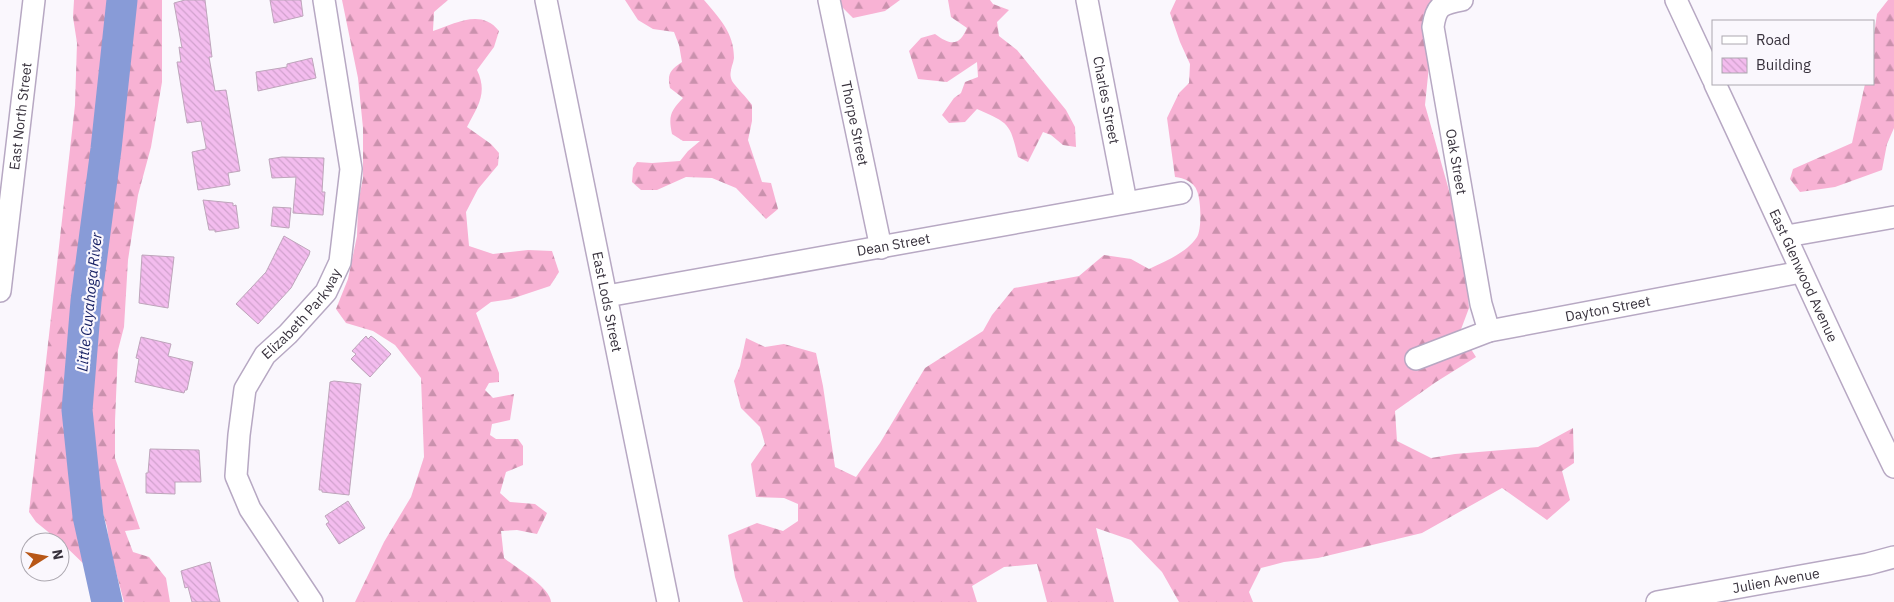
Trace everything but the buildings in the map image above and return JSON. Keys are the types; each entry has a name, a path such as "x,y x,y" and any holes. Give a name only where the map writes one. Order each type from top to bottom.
{"street":[{"name":"East North Street","path":"0,291 34,0"},
{"name":"Elizabeth Parkway","path":"312,602 250,509 236,476 245,389 265,355 288,334 326,292 340,262 350,169 324,0"},
{"name":"East Lods Street","path":"546,0 668,602"},
{"name":"Thorpe Street","path":"829,0 880,248"},
{"name":"Charles Street","path":"1087,0 1126,202"},
{"path":"1676,0 1712,77"},
{"name":"Oak Street","path":"1458,1 1444,4 1440,7 1435,14 1433,27 1481,304 1489,331"},
{"name":"East Glenwood Avenue","path":"1715,85 1787,236 1801,272 1894,467"},
{"name":"Dean Street","path":"607,296 1181,193"},
{"path":"1787,236 1894,217"},
{"name":"Dayton Street","path":"1416,359 1489,331 1801,272"},
{"name":"Julien Avenue","path":"1657,602 1868,564 1894,557"}],"green space":[{"path":"74,0 114,0 106,75 100,94 95,190 67,426 74,440 75,488 88,568 70,551 70,532 48,532 36,522 29,512 75,105 77,43 73,17"},
{"path":"126,0 162,0 162,82 151,147 138,195 128,260 124,327 118,350 115,458 140,529 125,531 133,552 149,557 166,578 170,602 124,602 110,549 107,527 89,466 87,436 92,412 88,399 96,306 108,245 124,65"},
{"path":"342,0 448,0 434,12 433,31 459,22 476,19 492,24 499,31 494,47 477,70 482,93 478,106 467,127 491,144 499,153 498,165 478,189 466,212 469,246 493,254 528,250 552,251 559,272 550,286 511,299 491,302 476,313 499,373 499,382 489,383 485,390 493,398 514,394 510,420 492,424 490,435 496,439 518,439 523,446 523,465 506,472 500,493 510,502 535,504 547,513 537,534 517,530 501,531 504,558 539,584 549,596 551,602 355,602 384,542 411,497 424,457 421,378 395,345 373,331 346,323 336,309 348,279 357,236 358,204 363,178 363,128 358,78"},
{"path":"625,0 704,0 725,26 733,49 734,58 730,75 732,81 752,105 752,121 748,140 762,182 771,183 778,209 766,219 736,188 712,178 686,177 657,190 641,190 632,182 633,168 637,162 680,161 700,141 683,141 672,134 671,114 683,98 670,88 669,83 670,73 682,62 674,32 653,29 638,20"},
{"path":"835,0 900,0 885,11 853,18"},
{"path":"948,0 990,0 993,4 1009,10 997,22 999,36 1017,50 1066,110 1075,127 1076,147 1063,145 1051,135 1043,132 1028,162 1018,157 1013,137 1002,121 977,109 965,122 949,123 942,115 954,98 961,93 965,82 978,77 977,62 947,82 918,79 909,51 921,38 935,34 950,42 961,38 967,28 951,17"},
{"path":"1176,0 1450,0 1433,27 1425,105 1464,244 1469,308 1460,332 1476,357 1395,411 1397,441 1431,458 1455,454 1538,447 1573,428 1574,463 1562,471 1570,500 1547,520 1502,488 1422,533 1318,558 1284,562 1261,568 1249,592 1253,602 1179,602 1162,572 1131,540 1096,528 1114,602 1047,602 1037,564 1004,567 972,586 977,602 743,602 735,577 728,535 757,523 783,531 798,521 798,504 784,498 756,497 751,464 765,444 760,427 741,408 734,381 740,366 746,338 765,347 784,344 816,353 835,467 856,477 880,443 925,368 983,331 992,315 1014,288 1079,276 1104,255 1131,259 1149,269 1169,260 1187,248 1197,237 1200,221 1198,195 1196,188 1191,183 1185,179 1175,177 1167,118 1179,93 1189,83 1190,64 1170,13"},
{"path":"1888,0 1894,0 1894,128 1887,144 1882,170 1835,187 1800,192 1790,179 1793,169 1852,143 1865,85 1874,85 1874,34 1877,14"}],"waterway":[{"name":"Little Cuyahoga River","path":"107,602 88,516 77,410 86,301 106,149 122,0"}]}
